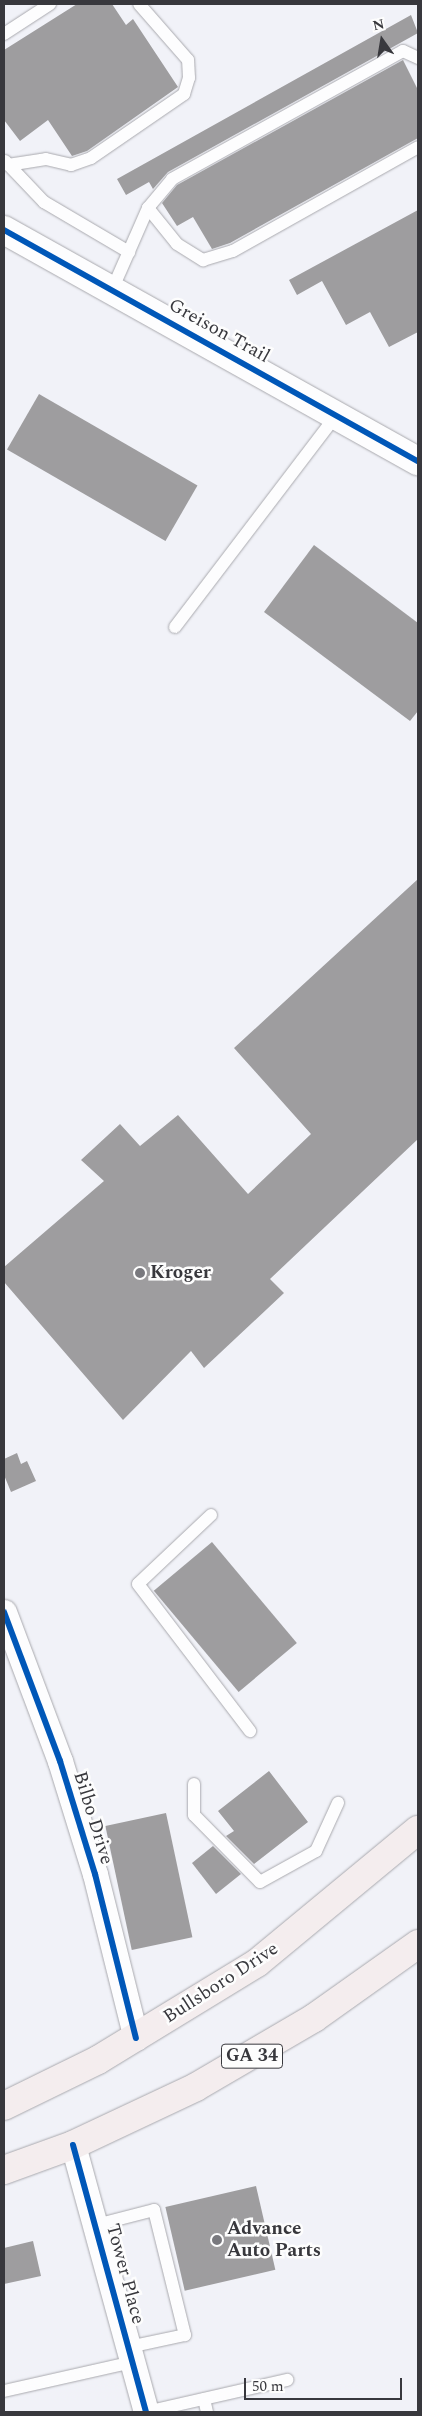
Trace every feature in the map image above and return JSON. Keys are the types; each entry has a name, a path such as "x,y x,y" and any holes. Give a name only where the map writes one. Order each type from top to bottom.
{"main road":[{"name":"Bullsboro Drive","path":"4,2106 136,2038 256,1964 418,1830"},
{"name":"GA 34","path":"4,2170 73,2145 136,2118 256,2054 322,2013 418,1944"}],"street":[{"name":"Greison Trail","path":"4,230 229,352 336,416 418,461"},
{"name":"Bilbo Drive","path":"4,1612 66,1780 95,1874 136,2038"},
{"name":"Tower Place","path":"73,2145 146,2412"}],"lane":[{"path":"4,34 50,4"},
{"path":"6,162 46,159 71,165 91,158 184,94 189,78 188,60 139,4"},
{"path":"112,290 148,208 172,179 403,51 418,58"},
{"path":"148,208 177,244 203,260 233,251 418,147"},
{"path":"6,162 44,202 129,252"},
{"path":"175,627 336,416"},
{"path":"211,1515 138,1584 250,1731"},
{"path":"194,1784 194,1815 260,1882 316,1851 338,1804"},
{"path":"4,2390 131,2355 185,2335 154,2210 96,2224"},
{"path":"146,2412 287,2380"},
{"path":"204,2399 206,2412"}],"building":[{"path":"77,4 112,4 126,25 133,19 178,87 87,151 72,156 48,120 20,141 4,120 4,50"},
{"path":"411,15 418,33 168,172 153,189 149,182 126,195 117,179"},
{"path":"403,60 418,90 418,138 230,243 212,249 193,217 177,226 162,203 177,185"},
{"path":"418,210 418,332 389,347 370,312 346,325 322,281 297,295 289,280"},
{"path":"39,394 197,486 165,541 7,449"},
{"path":"314,545 418,623 418,711 410,721 264,612"},
{"path":"418,879 418,1139 270,1279 284,1293 204,1368 191,1351 123,1420 4,1282 4,1267 104,1181 81,1160 120,1124 140,1146 178,1115 248,1194 311,1134 234,1048"},
{"path":"17,1453 21,1464 27,1461 36,1481 11,1492 4,1475 4,1459"},
{"path":"212,1542 297,1643 239,1692 154,1591"},
{"path":"269,1771 308,1822 254,1864 226,1836 234,1831 218,1811"},
{"path":"166,1813 192,1937 132,1950 105,1826"},
{"path":"213,1846 241,1874 216,1894 192,1863"},
{"path":"256,2186 275,2270 185,2291 165,2207"},
{"path":"33,2241 41,2276 4,2284 4,2248"}],"cycle path":[{"path":"4,230 418,461"},
{"path":"4,1612 60,1761 95,1874 136,2038"},
{"path":"73,2145 146,2412"}],"place":[{"name":"Kroger","path":"140,1273"},
{"name":"Advance Auto Parts","path":"217,2240"}]}
